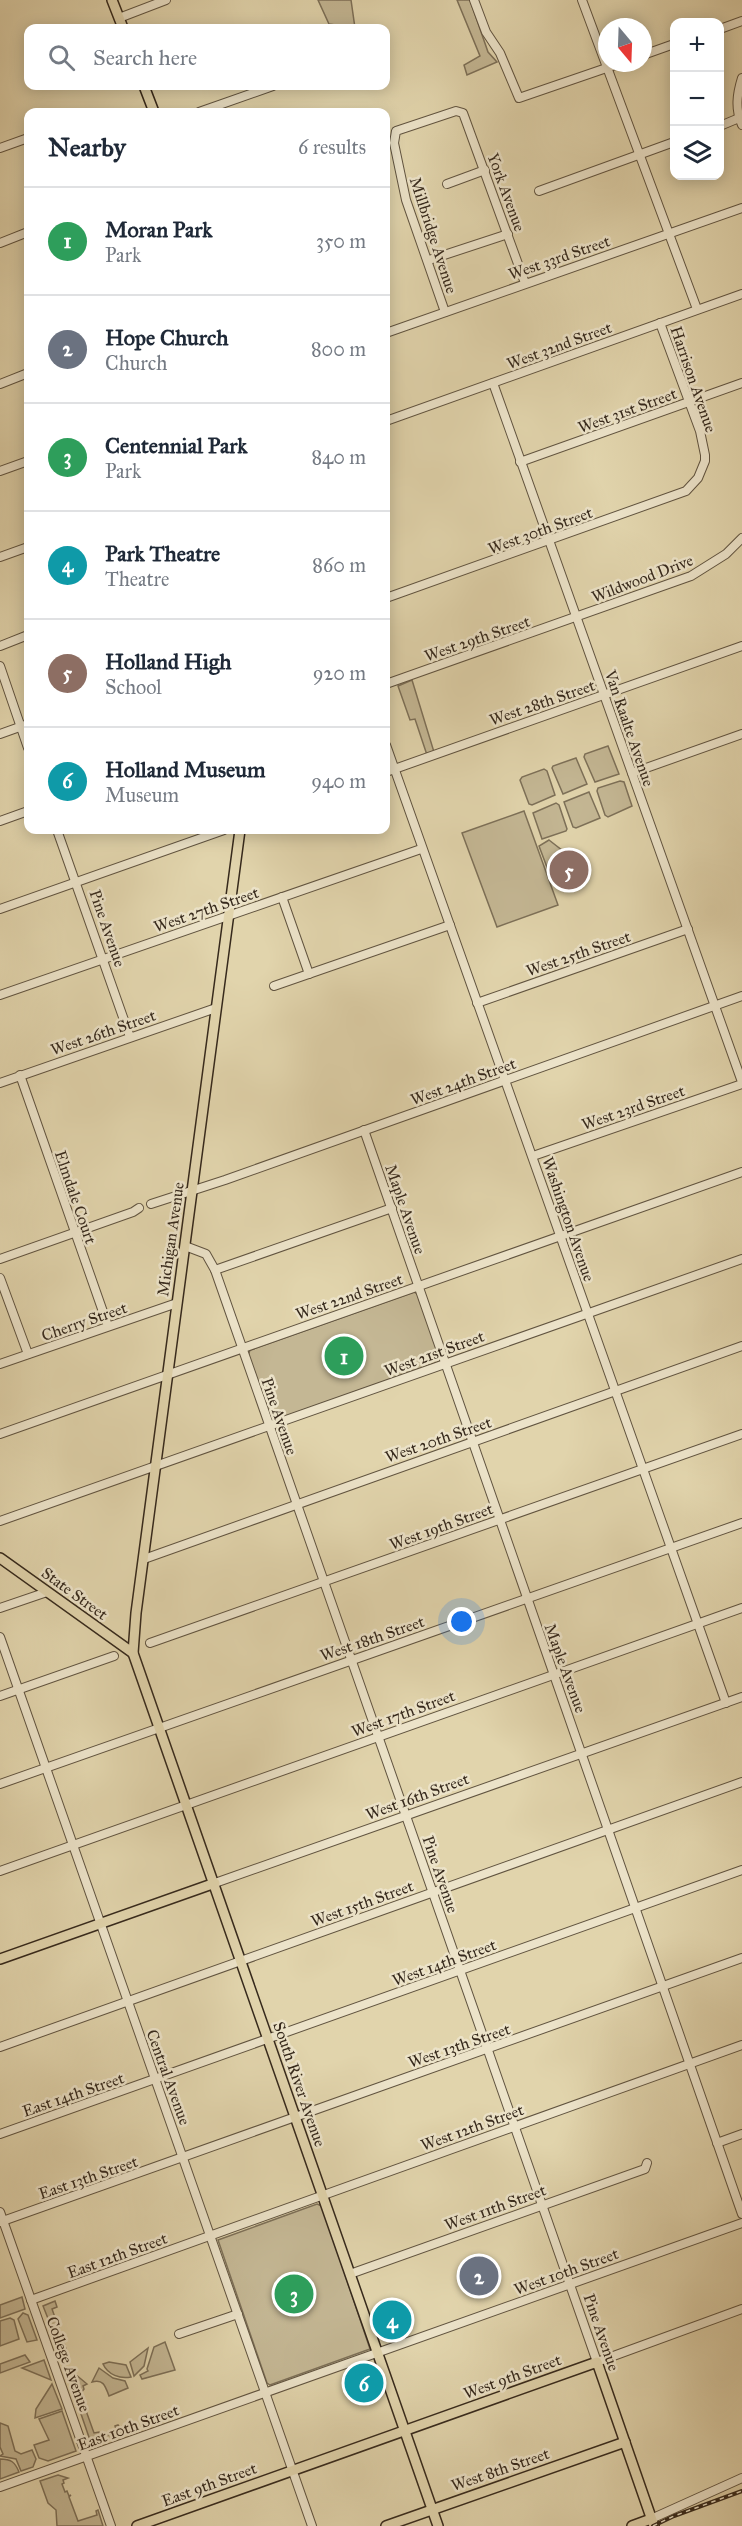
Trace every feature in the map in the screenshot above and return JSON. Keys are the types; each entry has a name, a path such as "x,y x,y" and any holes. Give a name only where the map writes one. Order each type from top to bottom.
{"main road":[{"path":"112,0 121,24"},
{"path":"146,90 152,108"},
{"name":"Michigan Avenue","path":"133,1653 167,1374 240,834"},
{"name":"State Street","path":"0,1558 133,1653"},
{"name":"South River Avenue","path":"133,1653 438,2526"},
{"name":"West 16th Street","path":"0,1959 214,1883"},
{"name":"West 9th Street","path":"292,2471 597,2362"},
{"name":"Pine Avenue","path":"597,2362 653,2523"},
{"name":"West 8th Street","path":"386,2526 625,2442"},
{"name":"East 9th Street","path":"137,2526 292,2471"},
{"path":"632,2526 653,2523"}],"street":[{"path":"119,18 166,0"},
{"path":"474,0 486,32 500,53 519,98 598,71"},
{"path":"582,0 598,44"},
{"path":"724,28 742,21"},
{"path":"652,52 670,46"},
{"path":"609,72 697,309"},
{"path":"724,125 741,122 738,94 742,78"},
{"path":"210,108 262,90"},
{"name":"Millbridge Avenue","path":"445,312 404,189 394,143 396,131 404,127 462,111"},
{"name":"York Avenue","path":"462,111 525,283"},
{"path":"0,148 24,139"},
{"path":"539,191 670,144"},
{"path":"447,184 485,171"},
{"name":"West 33rd Street","path":"390,332 742,208"},
{"path":"0,243 24,234"},
{"path":"429,260 508,234"},
{"name":"West 32nd Street","path":"390,420 742,294"},
{"name":"Harrison Avenue","path":"660,323 700,431 705,461 698,478"},
{"path":"0,384 24,375"},
{"name":"Van Raalte Avenue","path":"493,383 742,1083"},
{"name":"West 31st Street","path":"520,462 742,383"},
{"path":"0,471 24,462"},
{"name":"West 30th Street","path":"390,597 686,491 698,478"},
{"name":"Wildwood Drive","path":"577,618 691,576 726,554 742,538"},
{"path":"0,557 24,548"},
{"name":"West 29th Street","path":"390,683 577,618"},
{"path":"0,646 24,637"},
{"name":"West 28th Street","path":"390,771 742,646"},
{"path":"0,666 24,723"},
{"path":"0,734 24,725"},
{"path":"632,772 742,734"},
{"name":"Washington Avenue","path":"390,771 450,925 726,1703"},
{"path":"0,821 24,812"},
{"name":"Pine Avenue","path":"58,834 130,1037"},
{"path":"0,909 213,834"},
{"name":"West 27th Street","path":"0,995 421,849"},
{"path":"282,897 309,974"},
{"path":"274,986 450,925"},
{"name":"West 25th Street","path":"477,1003 688,929"},
{"name":"West 24th Street","path":"151,1204 742,996"},
{"name":"West 26th Street","path":"0,1083 216,1008"},
{"name":"Elmdale Court","path":"20,1076 108,1326"},
{"name":"West 23rd Street","path":"532,1156 742,1083"},
{"name":"Maple Avenue","path":"364,1130 742,2214"},
{"name":"West 22nd Street","path":"0,1434 742,1172"},
{"path":"0,1259 139,1208"},
{"path":"215,1270 392,1208"},
{"name":"Pine Avenue","path":"185,1246 206,1254 215,1270 597,2362"},
{"name":"West 21st Street","path":"0,1521 742,1259"},
{"path":"0,1278 28,1354"},
{"name":"Cherry Street","path":"0,1364 177,1303"},
{"name":"West 20th Street","path":"144,1559 742,1346"},
{"name":"West 19th Street","path":"150,1643 323,1584 499,1519 742,1434"},
{"name":"West 18th Street","path":"0,1784 742,1522"},
{"path":"0,1608 47,1592"},
{"name":"West 17th Street","path":"0,1871 553,1673 742,1608"},
{"name":"Central Avenue","path":"0,1637 312,2526"},
{"path":"0,1696 114,1656"},
{"name":"West 16th Street","path":"214,1883 742,1697"},
{"name":"West 15th Street","path":"0,2047 742,1782"},
{"name":"West 14th Street","path":"156,2080 742,1870"},
{"name":"West 13th Street","path":"184,2158 742,1958"},
{"name":"West 12th Street","path":"211,2236 742,2045"},
{"name":"East 14th Street","path":"0,2134 156,2080"},
{"path":"717,2142 742,2134"},
{"name":"East 13th Street","path":"2,2221 184,2158"},
{"name":"West 11th Street","path":"350,2274 645,2169 647,2163"},
{"name":"College Avenue","path":"0,2212 111,2526"},
{"name":"West 10th Street","path":"264,2393 742,2223"},
{"name":"East 12th Street","path":"31,2300 211,2236"},
{"name":"West 9th Street","path":"597,2362 742,2309"},
{"path":"179,2334 238,2314"},
{"name":"East 10th Street","path":"0,2487 264,2393"},
{"path":"653,2523 742,2478"}],"shaded area":[{"path":"318,0 351,0 354,24 329,24"},
{"path":"457,0 470,0 488,52 497,62 467,75 464,65 480,56"},
{"path":"412,680 434,752 427,755 415,719 410,720 398,686"},
{"path":"608,746 619,774 595,782 584,757 585,754"},
{"path":"576,758 587,784 563,794 552,768"},
{"path":"544,769 547,771 555,795 532,805 529,804 520,780 522,777"},
{"path":"620,781 624,782 632,806 608,817 605,815 598,788"},
{"path":"589,792 600,818 576,828 573,827 564,802"},
{"path":"556,803 559,805 567,829 542,839 533,813"},
{"path":"524,811 558,905 497,927 462,833"},
{"path":"549,840 563,851 554,867 548,870 539,846"},
{"path":"414,1292 418,1294 441,1359 439,1362 275,1420 271,1419 248,1356 250,1350"},
{"path":"317,2204 322,2206 370,2349 270,2385 267,2383 218,2240"},
{"path":"22,2297 25,2309 0,2318 0,2305"},
{"path":"55,2301 57,2307 52,2309 68,2354 63,2356 43,2306"},
{"path":"23,2313 28,2315 37,2340 27,2342 18,2319"},
{"path":"10,2318 14,2320 19,2339 0,2346 0,2321"},
{"path":"165,2342 175,2370 142,2379 140,2375 148,2371 154,2347"},
{"path":"148,2348 144,2366 134,2376 130,2362"},
{"path":"25,2355 30,2362 0,2373 0,2364"},
{"path":"44,2360 51,2380 22,2368"},
{"path":"109,2362 126,2365 131,2377 119,2377 111,2373 103,2364"},
{"path":"99,2368 113,2378 125,2381 128,2388 109,2396 103,2384 99,2381 92,2382"},
{"path":"75,2374 87,2384 83,2386 84,2389 80,2394 94,2433 99,2432 101,2437 117,2432 115,2426 118,2425 124,2434 92,2446 68,2376"},
{"path":"52,2384 62,2409 35,2418 36,2409"},
{"path":"62,2411 76,2451 48,2461 39,2458 34,2445 49,2440 39,2419"},
{"path":"0,2423 8,2426 15,2451 21,2454 32,2450 36,2459 33,2467 21,2471 16,2459 0,2456 3,2454 0,2447"},
{"path":"0,2459 12,2462 19,2472 0,2479"},
{"path":"58,2475 68,2478 63,2480 62,2484 65,2492 71,2495 69,2497 78,2521 97,2515 98,2510 103,2526 57,2526 56,2510 48,2503 40,2481"}],"railway":[{"path":"653,2526 742,2491"}],"place":[{"name":"Holland High","path":"569,870"},
{"name":"Moran Park","path":"344,1356"},
{"name":"Hope Church","path":"479,2276"},
{"name":"Centennial Park","path":"294,2294"},
{"name":"Park Theatre","path":"392,2320"},
{"name":"Holland Museum","path":"364,2383"}]}
